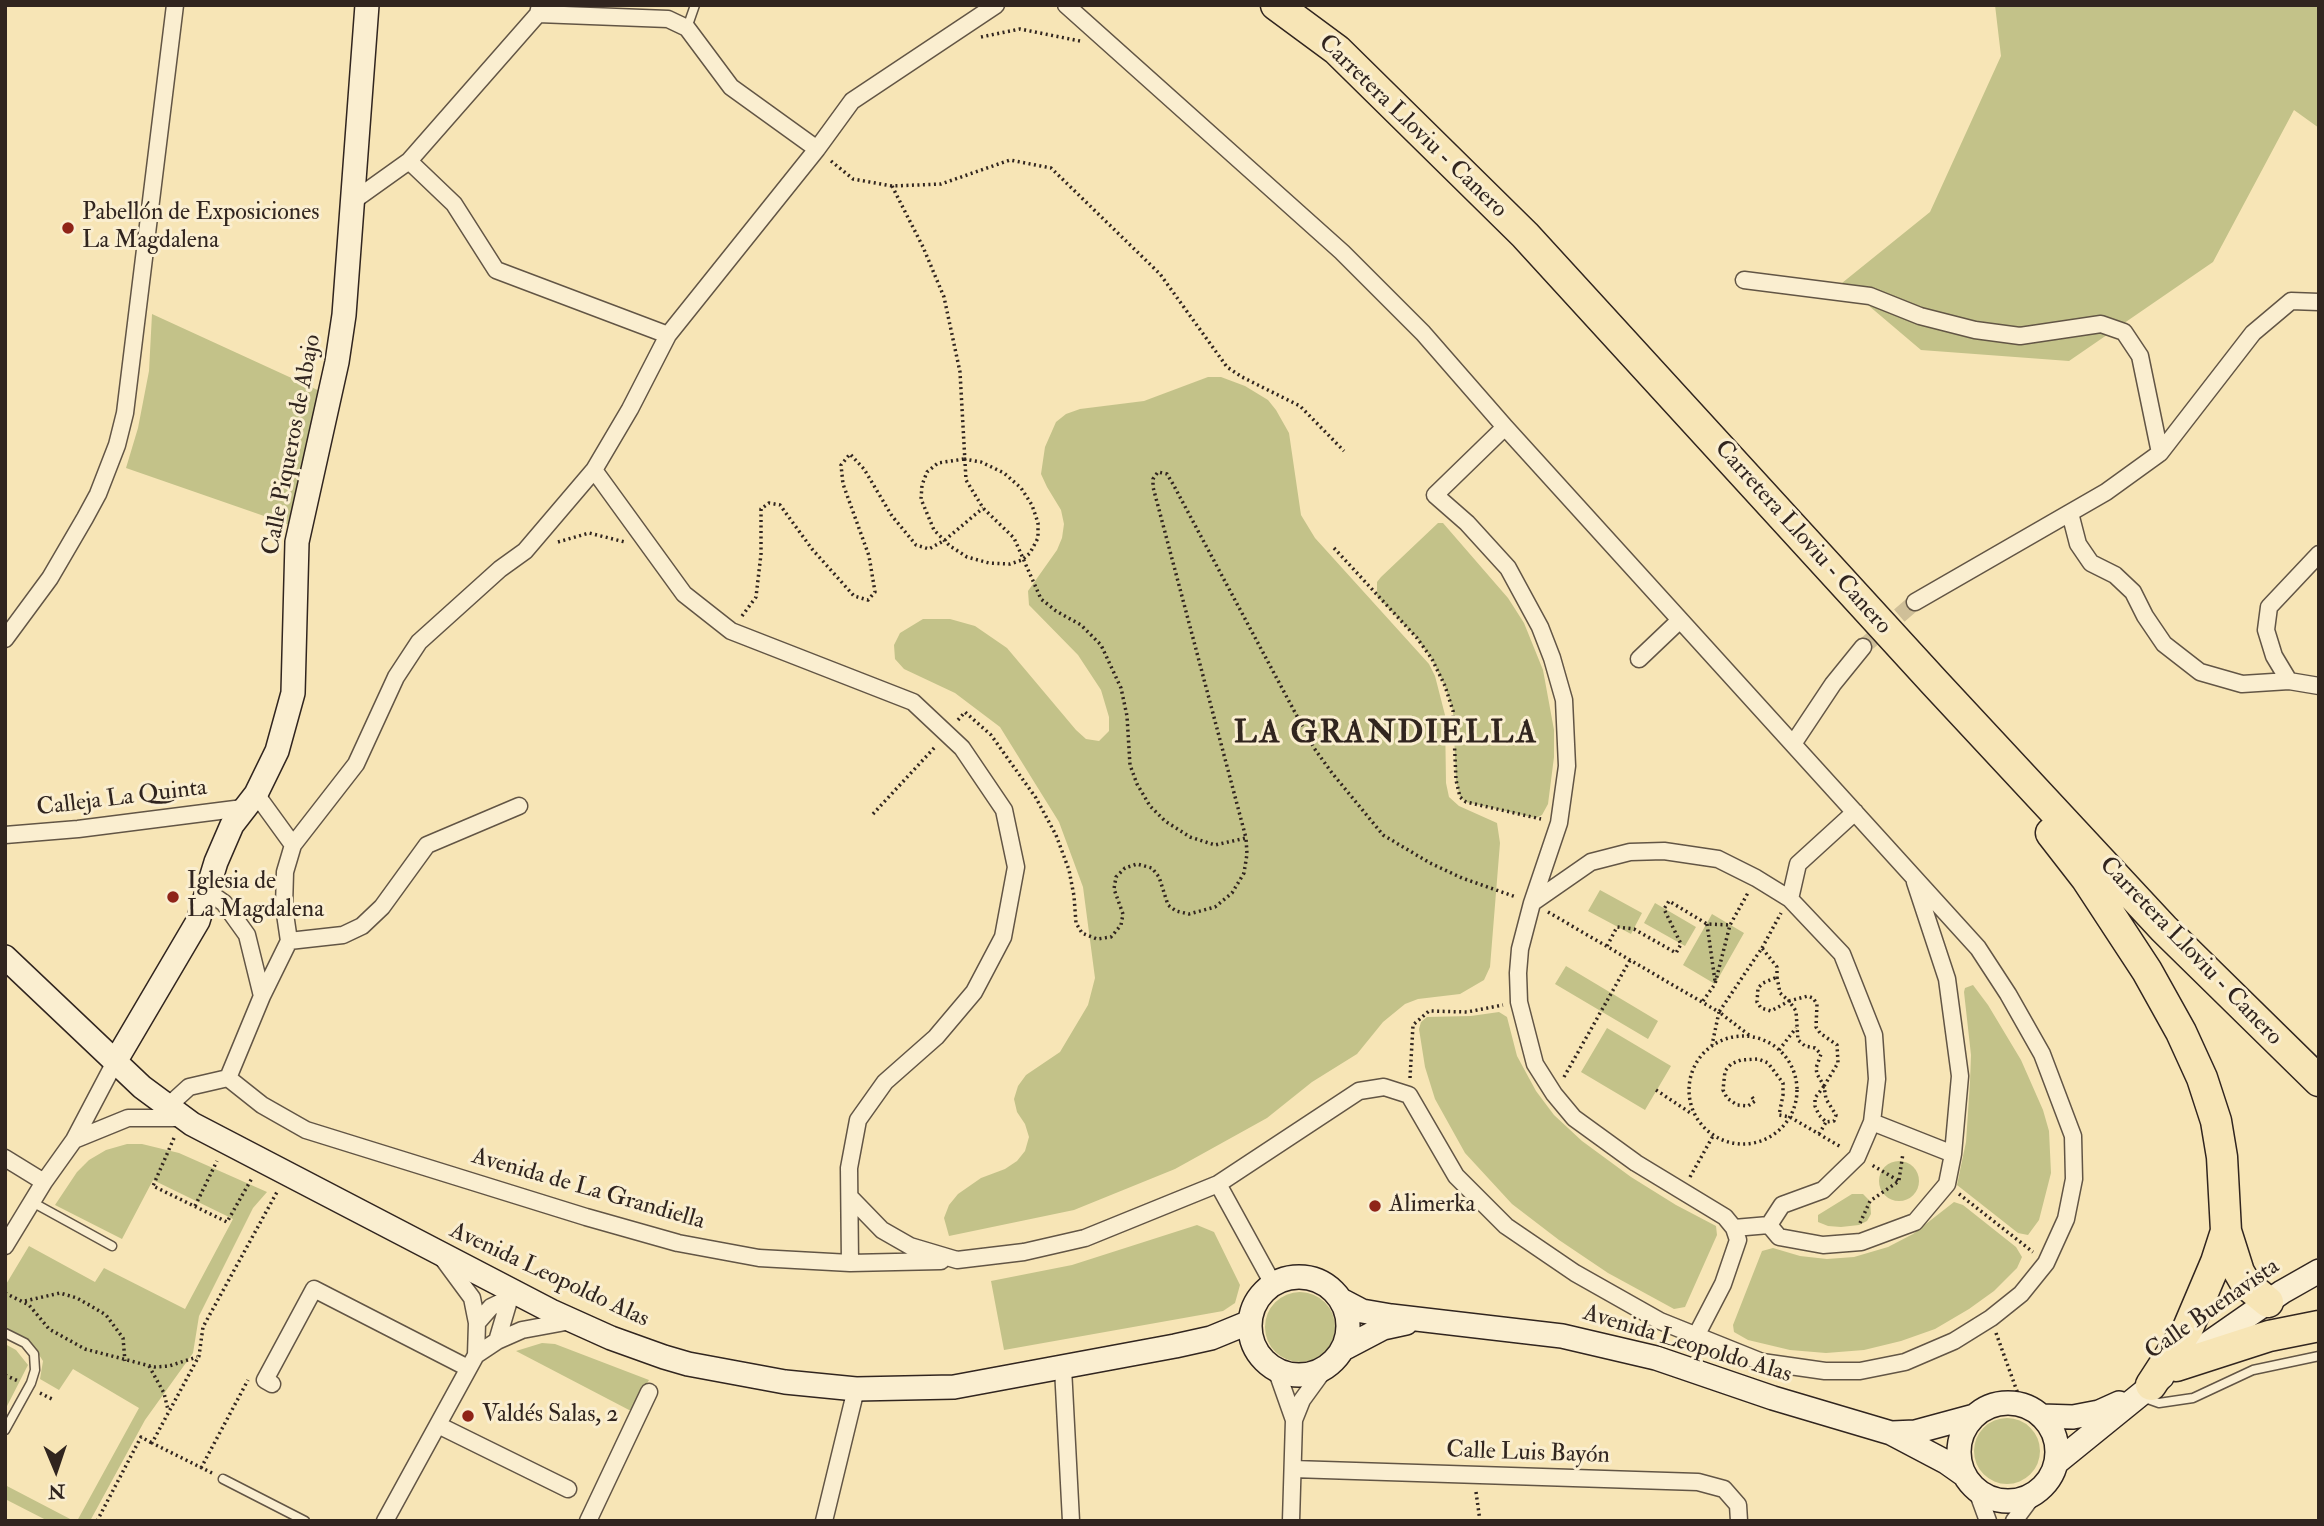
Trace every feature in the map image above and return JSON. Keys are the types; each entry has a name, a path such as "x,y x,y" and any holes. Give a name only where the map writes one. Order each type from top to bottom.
{"highway":[{"name":"Carretera Lloviu - Canero","path":"1276,5 1337,50 1525,235 2164,929 2319,1081"},
{"path":"1935,683 2086,878 2147,971 2181,1032 2202,1078 2216,1121 2222,1157 2226,1231 2242,1278 2267,1302"},
{"path":"2284,1049 2319,1066"},
{"path":"2145,1391 2188,1328 2226,1231"},
{"path":"2176,1366 2269,1336 2319,1326"}],"main road":[{"name":"Calle Piqueros de Abajo","path":"115,1062 198,921 216,862 232,825 250,801 277,751 293,693 297,542 337,362 344,315 367,5"},
{"name":"Avenida Leopoldo Alas","path":"5,957 115,1062 175,1113 226,1143 509,1292 611,1338 688,1364 785,1382 856,1389 954,1387 1175,1346 1211,1338 1250,1322"},
{"name":"Calle Buenavista","path":"2056,1463 2176,1366 2267,1302 2319,1271"},
{"path":"1303,1276 1318,1280 1331,1288 1341,1300 1348,1315 1348,1332 1343,1349 1325,1367 1310,1374 1292,1374 1276,1369 1257,1352 1251,1338 1253,1307 1261,1294 1273,1284 1287,1278 1303,1276"},
{"name":"Avenida Leopoldo Alas","path":"1341,1300 1362,1311 1423,1321 1537,1332 1611,1346 1891,1433 1947,1462 1970,1482"},
{"name":"Avenida Leopoldo Alas","path":"1343,1349 1383,1328 1423,1321"},
{"name":"Avenida Leopoldo Alas","path":"1175,1346 1215,1344 1257,1352"},
{"name":"Calle Buenavista","path":"2032,1410 2073,1417 2099,1412 2145,1391"},
{"path":"1997,1404 2032,1410 2055,1437 2056,1463 2052,1475 2034,1494 2020,1500 1990,1498 1970,1482 1958,1458 1964,1428 1984,1408 1997,1404"},
{"name":"Avenida Leopoldo Alas","path":"1891,1433 1925,1430 1974,1416"}],"street":[{"path":"5,639 50,578 85,518 98,494 117,445 125,413 175,5"},
{"path":"74,1140 128,1118 175,1113 189,1087 228,1078 262,996 289,941 284,906 285,872 293,845 356,764 396,677 419,642 500,569 526,551 594,470 630,409 668,335 817,149 852,100 938,46 996,5"},
{"path":"1066,5 1342,252 1423,333 1505,427 1978,948 2042,1054 2073,1136 2074,1179 2066,1219 2046,1263 2021,1294 1991,1318 1954,1341 1905,1362 1860,1371 1825,1371 1762,1362 1660,1321 1575,1273 1506,1226 1456,1177 1409,1095"},
{"path":"353,201 409,161 539,10 668,19 687,28 731,87 817,149"},
{"path":"409,161 454,204 496,270 668,335"},
{"path":"1744,280 1870,296 1920,316 1975,331 2020,336 2101,324 2124,332 2140,356 2160,453"},
{"path":"1915,602 2105,492 2160,453 2253,333 2291,302 2318,301"},
{"path":"1505,427 1435,495 1467,523 1508,568 1539,626 1564,700 1567,766 1559,823 1532,903 1520,949 1519,1002 1535,1064 1554,1094 1574,1118 1682,1192 1726,1217 1734,1228 1738,1240 1723,1284 1696,1336"},
{"path":"594,470 684,594 731,631 913,702 962,748 1004,810 1016,867 1003,937 974,992 936,1037 885,1082 858,1120 849,1168 850,1263"},
{"path":"2070,513 2078,544 2091,563 2115,575 2133,592 2164,644 2200,672 2242,684 2289,681 2319,686"},
{"path":"2289,681 2274,656 2266,630 2269,607 2319,554"},
{"path":"1639,659 1680,620"},
{"path":"1793,744 1833,684 1864,646"},
{"path":"250,801 293,845"},
{"name":"Calleja La Quinta","path":"5,835 78,830 250,801"},
{"path":"289,941 343,936 362,926 382,907 427,845 519,806"},
{"path":"1790,899 1798,864 1855,812"},
{"path":"1532,903 1591,862 1630,852 1664,851 1718,859 1790,899 1842,954 1874,1035 1877,1079 1872,1122 1857,1157 1823,1190 1782,1205 1769,1225"},
{"path":"1769,1225 1779,1237 1823,1245 1861,1242 1915,1222 1947,1184 1953,1154 1960,1076 1947,979 1913,876"},
{"path":"207,891 225,903 247,935 262,996"},
{"path":"5,1246 44,1182 74,1140 115,1062"},
{"name":"Avenida de La Grandiella","path":"228,1078 262,1105 306,1130 586,1217 678,1243 759,1258 850,1263 957,1261 1024,1252 1085,1238 1218,1184 1359,1091 1384,1087 1409,1095"},
{"path":"1872,1122 1953,1154"},
{"path":"5,1158 44,1182"},
{"path":"1218,1184 1273,1284"},
{"path":"850,1197 882,1230 910,1246 957,1261"},
{"path":"1734,1228 1769,1225"},
{"path":"385,1521 471,1361 477,1323 472,1298 439,1254"},
{"path":"272,1384 265,1380 314,1289 471,1361"},
{"path":"477,1323 509,1292"},
{"path":"497,1341 506,1314 509,1292"},
{"path":"471,1361 497,1341 522,1330 574,1321"},
{"path":"1294,1420 1302,1400 1325,1367"},
{"path":"1063,1368 1072,1521"},
{"path":"1276,1369 1294,1420 1291,1521"},
{"path":"824,1521 856,1389"},
{"path":"588,1521 649,1392"},
{"path":"438,1425 568,1489"},
{"name":"Calle Luis Bayón","path":"1293,1469 1698,1482 1724,1489 1738,1505 1739,1521"},
{"path":"1970,1482 1988,1521"},
{"path":"2014,1521 2034,1494"}],"lane":[{"path":"687,28 695,5"},
{"path":"32,1202 112,1246"},
{"path":"5,1333 25,1343 34,1354 35,1370 31,1383 5,1430"},
{"path":"2145,1391 2159,1403 2193,1398 2253,1370 2319,1356"},
{"path":"223,1479 305,1521"}],"path":[{"path":"938,46 1020,29 1113,48"},
{"path":"817,149 853,179 892,186 941,184 1010,160 1051,168 1160,274 1227,367 1300,406 1344,452"},
{"path":"892,186 923,247 944,297 960,372 966,480 983,508 1014,538 1041,599 1081,625 1101,645 1121,688 1127,716 1130,765 1136,784 1150,806 1165,821 1190,837 1215,845 1247,838"},
{"path":"731,631 756,597 761,554 761,509 769,503 780,505 812,549 854,597 868,600 875,592 869,556 842,484 841,465 850,454 864,469 892,516 916,545 929,549 944,541 983,508"},
{"path":"964,459 981,462 1003,473 1021,488 1032,505 1038,523 1038,538 1030,553 1022,560 1010,564 989,564 967,557 944,541 926,516 921,499 927,472 938,463 964,459"},
{"path":"873,814 938,744 950,757 975,737 958,719 965,712 991,735 1036,798 1056,835 1069,870 1076,923 1082,933 1097,939 1111,937 1121,925 1123,914 1114,889 1116,877 1125,868 1137,864 1152,868 1159,877 1168,905 1176,911 1189,914 1203,911 1215,907 1232,893 1244,873 1247,838 1153,487 1153,480 1158,472 1167,474 1320,756 1383,835 1430,863 1462,878 1532,903 1703,1001 1751,1036"},
{"path":"526,551 589,533 654,550"},
{"path":"1334,548 1417,638 1432,659 1453,711 1456,780 1460,797 1466,802 1559,823"},
{"path":"1703,1001 1715,984 1730,925 1756,878"},
{"path":"1712,1045 1720,1012 1790,899"},
{"path":"1607,946 1617,927 1634,929 1676,953 1681,944 1664,909 1669,901 1707,923 1730,925"},
{"path":"1707,923 1715,984"},
{"path":"1762,948 1777,967 1780,993 1796,1011 1798,1040 1821,1054 1816,1068 1826,1099 1836,1115 1833,1121 1826,1122"},
{"path":"1554,1094 1630,960"},
{"path":"1777,977 1758,988 1757,1002 1762,1008 1770,1011 1789,1001 1808,996 1814,998 1817,1004 1816,1027 1837,1045 1838,1063 1815,1098 1819,1115 1826,1122"},
{"path":"1409,1095 1413,1025 1429,1010 1467,1012 1519,1002"},
{"path":"1779,1050 1796,1028"},
{"path":"1656,1090 1693,1115 1713,1136 1734,1144 1756,1144 1782,1129 1796,1105 1796,1079 1792,1066 1779,1050 1764,1040 1751,1036 1731,1037 1712,1045 1698,1058 1689,1076 1688,1096 1693,1115"},
{"path":"1752,1097 1755,1101 1744,1106 1731,1102 1724,1095 1723,1077 1731,1064 1752,1059 1768,1063 1783,1083 1779,1115 1790,1118 1899,1181"},
{"path":"175,1113 153,1186 227,1222 262,1161"},
{"path":"1819,1134 1826,1122"},
{"path":"1859,1225 1870,1201 1899,1181 1903,1161 1903,1151 1898,1140 1900,1132"},
{"path":"1682,1192 1713,1136"},
{"path":"195,1206 226,1143"},
{"path":"152,1443 199,1356 203,1327 287,1174"},
{"path":"1947,1184 2046,1263"},
{"path":"5,1293 29,1305 49,1329 85,1349 149,1366 169,1366 199,1356"},
{"path":"24,1302 60,1293 91,1306 106,1315 123,1338 125,1360"},
{"path":"1991,1318 2032,1410"},
{"path":"149,1366 164,1393 169,1412"},
{"path":"97,1521 141,1437 223,1479"},
{"path":"1476,1491 1480,1521"}],"shaded area":[{"path":"1995,5 2319,5 2319,128 2294,110 2213,262 2069,361 1921,350 1842,283 1930,212 2001,56"},
{"path":"152,314 322,392 290,525 126,468 138,428 149,371"},
{"path":"1208,377 1221,377 1245,386 1268,400 1276,410 1289,433 1301,515 1315,538 1429,664 1435,676 1445,715 1446,783 1449,797 1459,806 1497,823 1500,843 1490,967 1484,980 1460,994 1418,999 1405,1004 1383,1022 1357,1054 1312,1082 1267,1118 1175,1169 1074,1210 949,1236 944,1218 949,1205 958,1194 981,1178 1005,1169 1025,1151 1029,1137 1014,1099 1018,1086 1026,1075 1060,1052 1088,1005 1095,978 1083,887 1059,822 1000,727 955,693 904,669 895,659 894,645 900,633 923,619 950,619 975,626 1007,648 1076,730 1086,739 1099,741 1109,731 1109,717 1101,690 1078,655 1029,605 1028,591 1057,550 1064,524 1061,510 1041,474 1045,447 1056,422 1066,414 1080,409 1144,401"},
{"path":"1438,523 1443,523 1508,598 1524,623 1543,670 1554,730 1554,757 1548,804 1542,815 1536,818 1466,802 1460,797 1456,780 1453,711 1445,686 1432,659 1417,638 1377,596 1377,582 1381,577"},
{"path":"1600,890 1642,913 1631,934 1588,911"},
{"path":"1655,903 1696,927 1685,946 1644,923"},
{"path":"1712,914 1744,933 1715,984 1683,965"},
{"path":"1566,966 1658,1021 1648,1039 1555,984"},
{"path":"1973,985 2021,1060 2043,1110 2049,1131 2051,1173 2039,1220 2028,1235 2018,1233 1957,1185 1966,1142 1971,1055 1964,992 1965,988"},
{"path":"1499,1012 1507,1017 1517,1056 1536,1091 1554,1115 1582,1141 1631,1177 1716,1226 1717,1235 1685,1307 1674,1309 1608,1273 1559,1240 1512,1204 1465,1153 1435,1099 1425,1067 1419,1029 1421,1022 1427,1017"},
{"path":"1607,1028 1671,1066 1645,1110 1581,1072"},
{"path":"127,1144 142,1144 179,1153 267,1192 253,1208 199,1316 193,1353 145,1420 90,1521 77,1521 139,1408 73,1369 59,1390 40,1379 43,1361 32,1344 5,1330 5,1286 29,1246 95,1282 104,1268 185,1309 233,1219 153,1180 122,1239 55,1205 77,1172 89,1160 106,1150"},
{"path":"1899,1161 1913,1167 1919,1181 1913,1195 1899,1201 1885,1195 1879,1181 1885,1167"},
{"path":"1852,1194 1863,1194 1870,1201 1871,1214 1867,1221 1841,1227 1818,1222 1818,1215"},
{"path":"1954,1202 1963,1205 2016,1247 2022,1257 2017,1268 1994,1291 1969,1309 1935,1329 1864,1350 1826,1353 1790,1350 1748,1340 1734,1332 1733,1325 1762,1251 1773,1248 1800,1256 1827,1259 1854,1257 1888,1247 1913,1234"},
{"path":"1197,1225 1214,1232 1240,1285 1235,1303 1223,1311 1004,1350 991,1281 1072,1265"},
{"path":"1293,1292 1307,1292 1320,1298 1329,1307 1335,1327 1333,1340 1325,1352 1307,1362 1293,1362 1280,1356 1271,1347 1265,1334 1265,1320 1271,1307 1280,1298"},
{"path":"542,1343 555,1344 649,1380 631,1411 516,1351"},
{"path":"5,1344 16,1350 28,1365 5,1410"},
{"path":"2000,1418 2014,1418 2026,1423 2035,1432 2040,1451 2038,1464 2031,1475 2014,1484 2000,1484 1988,1479 1979,1470 1974,1458 1974,1444 1979,1432 1988,1423"},
{"path":"5,1485 74,1521 48,1521 5,1499"}],"tunnel":[{"path":"1863,647 1915,602"}],"place":[{"name":"Pabellón de Exposiciones La Magdalena","path":"68,228"},
{"name":"Iglesia de La Magdalena","path":"173,897"},
{"name":"Alimerka","path":"1375,1206"},
{"name":"Valdés Salas, 2","path":"468,1416"}],"district":[{"name":"LA GRANDIELLA","path":"1386,735"}]}
